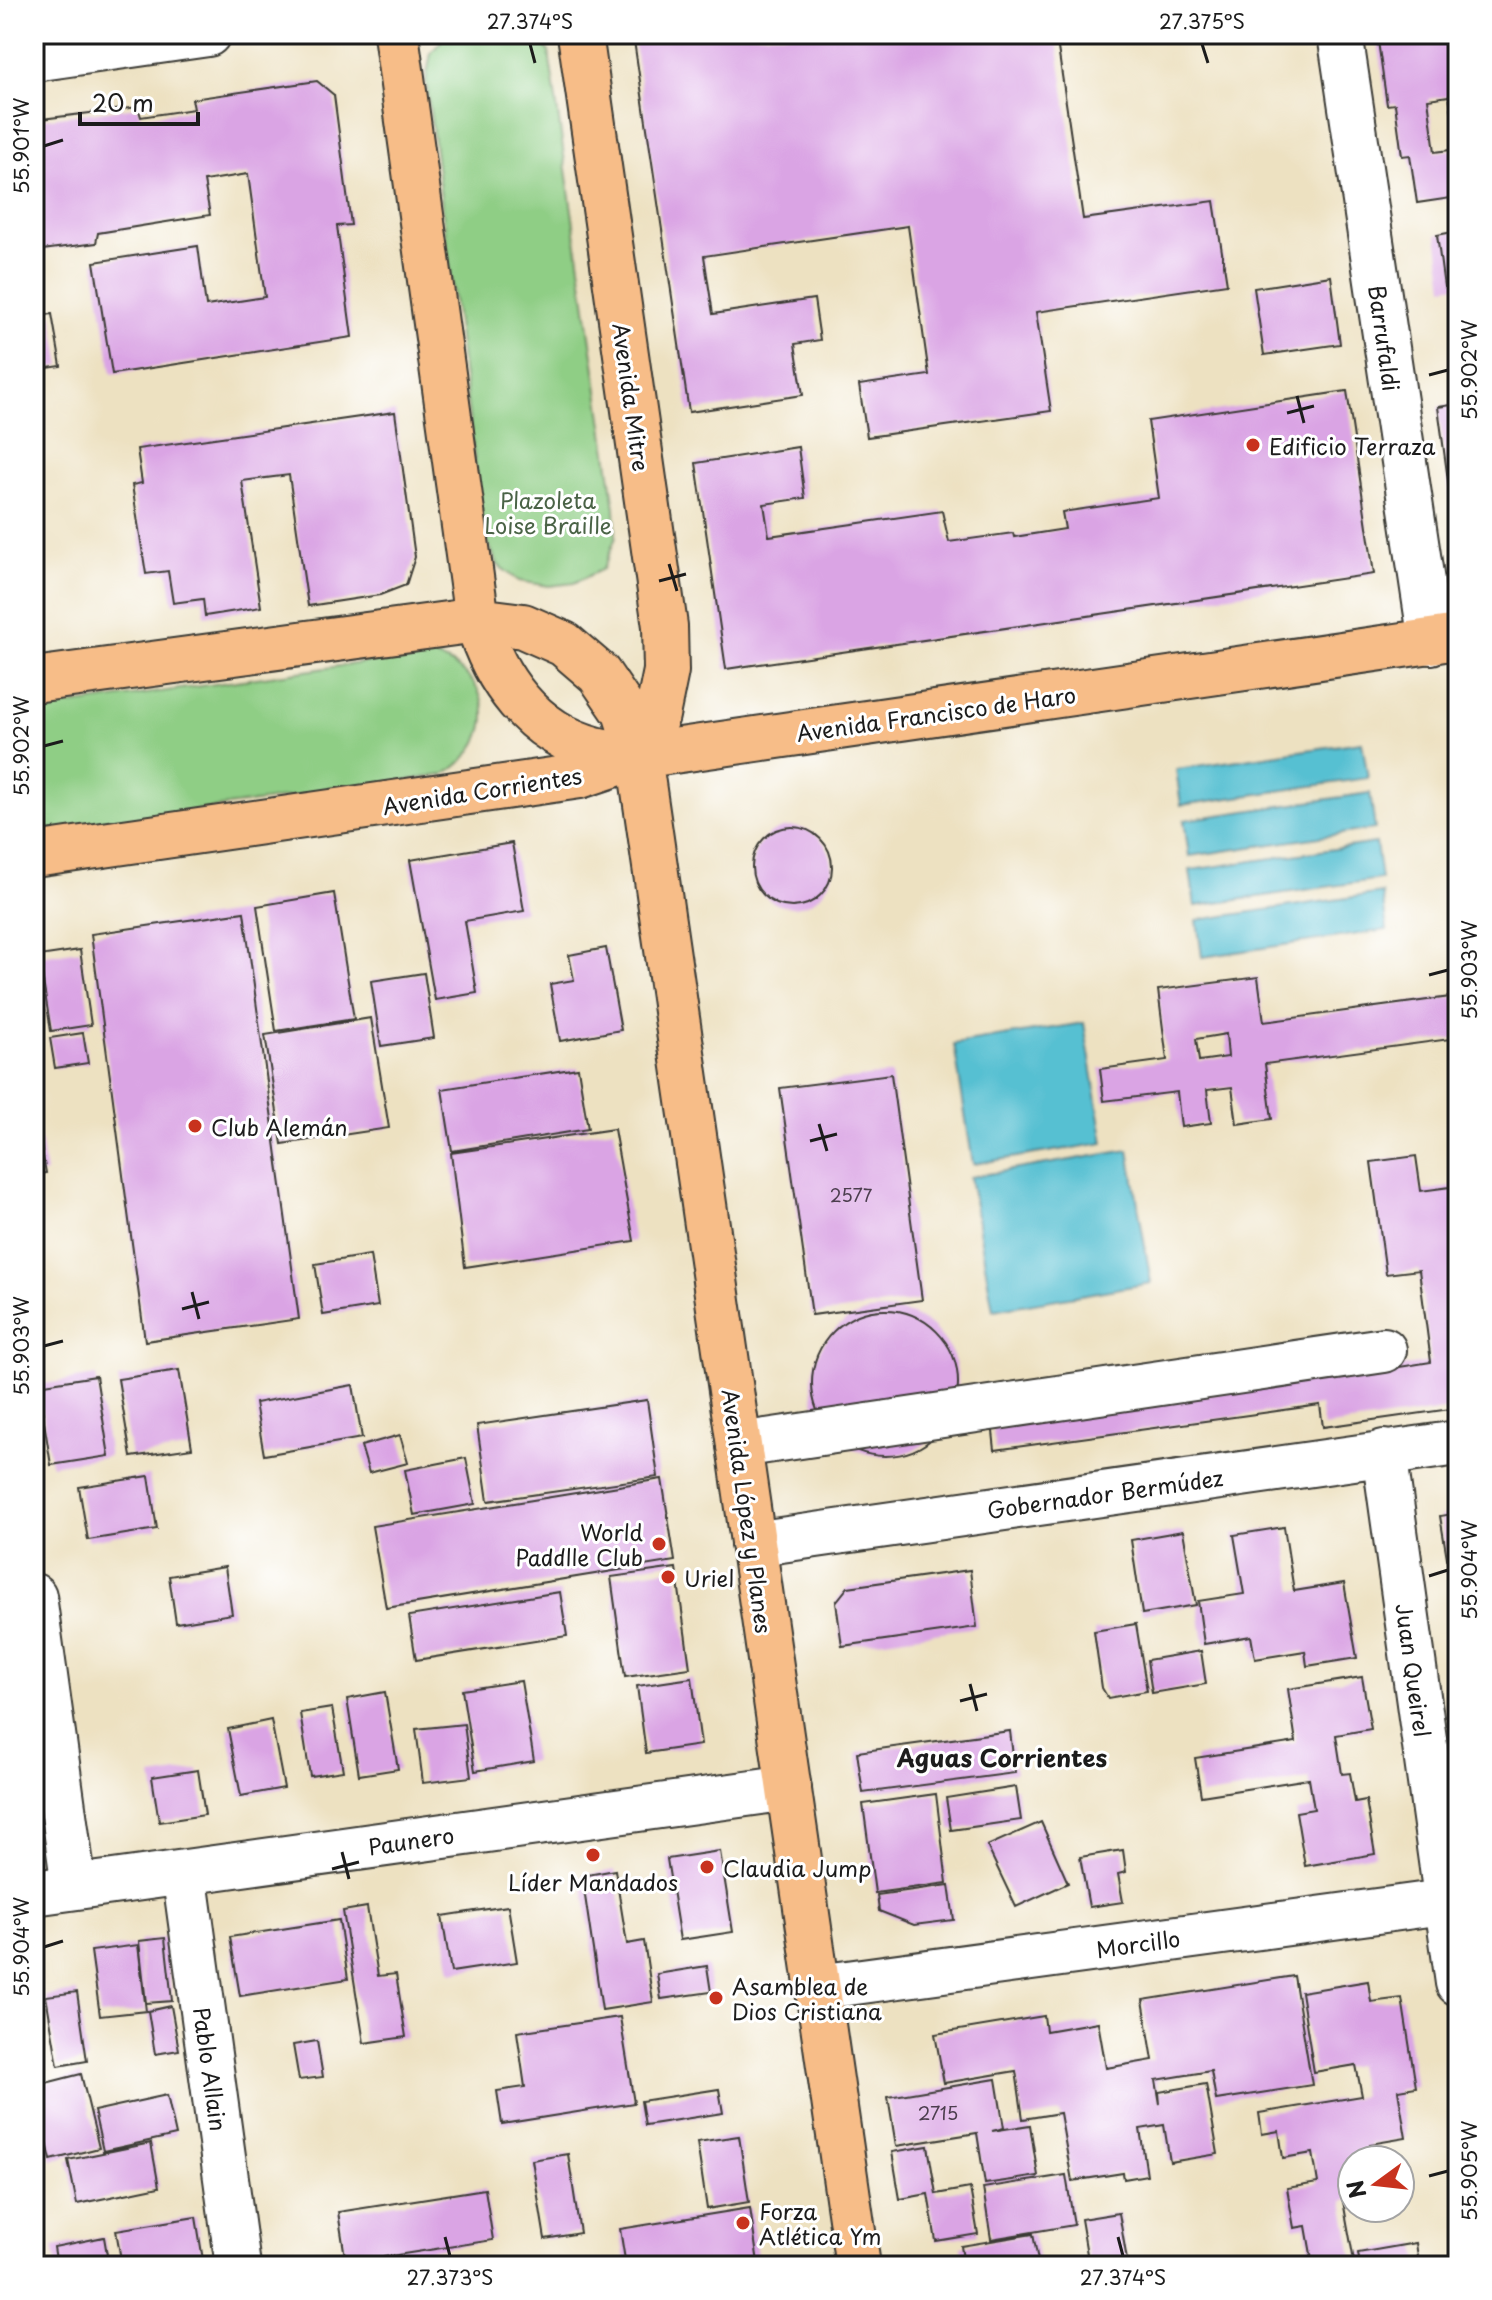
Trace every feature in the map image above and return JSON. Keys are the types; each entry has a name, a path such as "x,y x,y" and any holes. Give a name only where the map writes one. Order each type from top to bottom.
{"main road":[{"path":"396,34 477,620"},
{"name":"Avenida Mitre","path":"580,34 665,626 666,671 657,715 639,756"},
{"path":"34,680 477,620 523,626 564,644 599,674 625,712 639,756"},
{"name":"Avenida Francisco de Haro","path":"477,620 486,651 501,679 516,699 551,730 593,749 639,756 1444,640"},
{"name":"Avenida Corrientes","path":"34,855 580,776 639,756"},
{"name":"Avenida López y Planes","path":"639,756 858,2266"}],"street":[{"path":"34,59 208,34"},
{"name":"Barrufaldi","path":"1340,34 1444,640"},
{"path":"739,1445 1384,1350"},
{"name":"Gobernador Bermúdez","path":"753,1544 1458,1443"},
{"name":"Juan Queirel","path":"1384,1452 1452,1901 1458,1983"},
{"path":"34,1596 54,1890"},
{"name":"Paunero","path":"54,1890 789,1788"},
{"name":"Pablo Allain","path":"184,1872 238,2266"},
{"name":"Morcillo","path":"818,1987 1452,1901"}],"green space":[{"name":"Plazoleta Loise Braille","path":"447,34 536,34 549,52 615,508 616,537 603,569 574,583 549,586 519,581 498,565 484,534 426,80 431,53"},
{"path":"424,654 447,662 465,674 477,689 483,707 483,725 476,743 463,760 443,775 34,834 34,710"}],"water":[{"path":"1362,742 1368,778 1181,805 1176,769"},
{"path":"1370,793 1375,829 1189,856 1184,820"},
{"path":"1376,843 1381,879 1195,906 1190,870"},
{"path":"1382,893 1387,930 1202,957 1197,920"},
{"path":"1084,1023 1104,1143 973,1164 954,1044"},
{"path":"1129,1150 1151,1283 993,1310 970,1177"}],"building":[{"path":"633,34 1056,34 1083,219 1214,201 1227,284 1036,312 1051,411 867,437 859,385 929,375 908,226 704,256 713,314 814,299 820,340 795,344 803,395 689,412"},
{"path":"1377,34 1458,34 1458,146 1449,96 1428,99 1435,152 1458,149 1458,197 1417,203 1410,155 1402,156 1395,104 1387,105"},
{"path":"317,81 334,95 351,225 337,226 352,337 112,374 94,262 198,246 206,306 265,297 248,174 204,181 210,215 98,233 96,243 34,251 34,120 138,107 141,117 194,109 192,99"},
{"path":"1458,231 1458,285 1444,287 1437,235"},
{"path":"1331,276 1340,344 1264,355 1254,288"},
{"path":"52,314 61,366 34,370 34,317"},
{"path":"1347,391 1374,574 726,669 696,463 798,447 805,498 764,504 769,536 942,511 949,542 1013,533 1014,537 1065,529 1062,512 1159,498 1148,421"},
{"path":"1458,404 1458,539 1456,539 1438,407"},
{"path":"395,412 415,557 406,585 380,595 308,606 289,475 242,481 261,607 205,616 203,599 173,603 168,571 146,574 132,485 142,483 137,449"},
{"path":"792,827 807,830 820,839 829,852 832,867 829,882 820,895 807,904 792,907 777,904 764,895 755,882 752,867 755,852 764,839 777,830"},
{"path":"512,843 524,911 465,921 477,993 435,1000 410,860"},
{"path":"334,893 354,1019 276,1031 257,906"},
{"name":"Club Alemán","path":"244,912 299,1319 145,1341 91,934"},
{"path":"606,948 621,1030 560,1041 550,984 574,980 569,955"},
{"path":"80,950 91,1025 51,1031 39,956"},
{"path":"424,973 434,1038 381,1046 371,981"},
{"path":"1258,977 1264,1022 1458,996 1458,1038 1265,1064 1272,1119 1237,1124 1232,1087 1207,1090 1211,1123 1181,1127 1177,1092 1104,1101 1100,1069 1167,1060 1158,990","holes":["1226,1034 1228,1057 1199,1061 1196,1039"]},
{"path":"371,1018 389,1128 282,1144 265,1035"},
{"path":"83,1033 88,1063 55,1068 50,1038"},
{"path":"578,1068 588,1129 452,1151 442,1089"},
{"path":"891,1074 922,1300 812,1315 780,1088"},
{"path":"34,1108 46,1173 34,1175"},
{"path":"614,1129 634,1241 465,1267 451,1153"},
{"path":"1416,1156 1421,1191 1458,1186 1458,1408 1323,1427 1320,1405 995,1450 992,1422 1325,1379 1431,1362 1419,1270 1386,1274 1371,1162"},
{"path":"370,1255 378,1306 323,1315 315,1264"},
{"path":"885,1310 913,1316 936,1332 952,1355 958,1383 952,1411 936,1434 913,1450 885,1456 857,1450 834,1434 818,1411 812,1383 818,1355 834,1332 857,1316"},
{"path":"179,1370 192,1448 131,1457 118,1379"},
{"path":"96,1376 109,1456 51,1465 38,1385"},
{"path":"353,1385 362,1438 264,1455 255,1403"},
{"path":"647,1400 658,1477 488,1501 477,1425"},
{"path":"400,1435 408,1463 369,1473 361,1446"},
{"path":"466,1458 475,1504 414,1515 405,1470"},
{"path":"149,1476 157,1529 88,1540 79,1487"},
{"path":"662,1479 675,1561 386,1608 372,1526"},
{"path":"1458,1513 1458,1569 1449,1570 1440,1516"},
{"path":"1284,1527 1294,1591 1344,1583 1357,1658 1307,1666 1305,1651 1255,1659 1251,1636 1204,1644 1198,1601 1244,1594 1234,1535"},
{"path":"1183,1531 1196,1605 1142,1614 1131,1540"},
{"path":"225,1567 232,1614 176,1623 169,1576"},
{"path":"676,1568 690,1668 625,1677 611,1577"},
{"path":"970,1570 977,1627 842,1646 836,1602 848,1587"},
{"path":"560,1592 567,1636 416,1660 409,1616"},
{"path":"1136,1624 1147,1691 1108,1698 1102,1688 1094,1631"},
{"path":"1201,1651 1206,1684 1152,1693 1147,1660"},
{"path":"1362,1677 1371,1729 1336,1735 1342,1774 1350,1773 1355,1802 1366,1800 1375,1854 1305,1866 1296,1812 1314,1809 1309,1779 1201,1796 1195,1758 1296,1742 1288,1689"},
{"path":"692,1678 701,1745 646,1753 637,1686"},
{"path":"521,1681 534,1761 475,1771 462,1690"},
{"path":"385,1692 398,1769 359,1775 347,1699"},
{"path":"332,1708 343,1771 310,1776 300,1713"},
{"path":"271,1720 284,1788 241,1796 228,1729"},
{"path":"464,1724 471,1777 423,1783 416,1729"},
{"path":"1010,1731 1015,1773 863,1793 857,1752"},
{"path":"198,1770 205,1815 159,1822 152,1777"},
{"path":"1016,1787 1021,1820 951,1830 946,1798"},
{"path":"936,1794 947,1883 875,1893 863,1804"},
{"path":"1041,1822 1068,1883 1016,1907 987,1846"},
{"path":"1123,1850 1126,1872 1118,1874 1123,1902 1089,1907 1080,1857"},
{"path":"720,1851 733,1932 680,1940 667,1859"},
{"path":"615,1870 627,1944 644,1941 653,2002 602,2010 582,1876"},
{"path":"949,1885 954,1920 914,1925 879,1911 877,1895"},
{"path":"508,1906 517,1962 451,1972 442,1916"},
{"path":"367,1907 378,1976 396,1974 406,2037 364,2043 343,1911"},
{"path":"339,1920 348,1979 240,1996 230,1937"},
{"path":"165,1938 172,2001 146,2003 139,1941"},
{"path":"138,1945 146,2011 100,2016 91,1951"},
{"path":"707,1966 711,1992 661,1999 657,1974"},
{"path":"1294,1976 1312,2085 1216,2100 1211,2071 1156,2080 1160,2104 1159,2092 1206,2084 1218,2154 1170,2162 1164,2125 1140,2129 1147,2175 1124,2179 1123,2173 1072,2181 1060,2113 1023,2119 1016,2071 944,2083 935,2034 1044,2016 1046,2031 1098,2022 1106,2068 1153,2060 1143,2000"},
{"path":"1368,1981 1371,2002 1402,1998 1416,2087 1398,2090 1406,2138 1370,2144 1336,2144 1336,2224 1347,2224 1354,2261 1313,2266 1306,2226 1294,2228 1287,2188 1318,2183 1313,2153 1283,2158 1279,2131 1262,2134 1259,2113 1362,2096 1356,2065 1314,2072 1301,1992"},
{"path":"77,1992 87,2061 58,2066 46,1996"},
{"path":"171,2006 179,2050 155,2054 148,2011"},
{"path":"620,2017 634,2103 502,2124 497,2091 525,2087 517,2032"},
{"path":"317,2041 323,2077 299,2080 293,2045"},
{"path":"81,2074 99,2148 51,2160 34,2086"},
{"path":"996,2079 1004,2128 992,2131 1030,2125 1038,2176 985,2184 977,2133 896,2146 888,2097"},
{"path":"719,2089 723,2113 645,2125 641,2101"},
{"path":"167,2095 176,2135 103,2151 94,2111"},
{"path":"739,2136 749,2202 707,2209 697,2142"},
{"path":"151,2143 159,2187 77,2204 68,2160"},
{"path":"928,2146 936,2194 970,2188 978,2234 936,2241 928,2194 900,2199 892,2152"},
{"path":"568,2154 580,2233 545,2239 532,2160"},
{"path":"1066,2175 1074,2225 991,2239 983,2188"},
{"path":"485,2189 493,2240 346,2263 338,2212"},
{"path":"750,2208 758,2263 740,2266 626,2266 620,2229"},
{"path":"1119,2213 1128,2266 1089,2266 1081,2219"},
{"path":"196,2217 204,2266 122,2266 116,2230"},
{"path":"1033,2234 1039,2266 964,2266 961,2246"},
{"path":"104,2237 109,2266 57,2266 54,2247"},
{"path":"1416,2243 1419,2264 1360,2266 1358,2253"}],"place":[{"name":"Edificio Terraza","path":"1253,445"},
{"name":"Club Alemán","path":"195,1126"},
{"name":"World Paddlle Club","path":"659,1544"},
{"name":"Uriel","path":"668,1577"},
{"name":"Líder Mandados","path":"593,1855"},
{"name":"Claudia Jump","path":"707,1867"},
{"name":"Asamblea de Dios Cristiana","path":"716,1998"},
{"name":"Forza Atlética Ym","path":"743,2223"}],"district":[{"name":"Aguas Corrientes","path":"1002,1757"}]}
